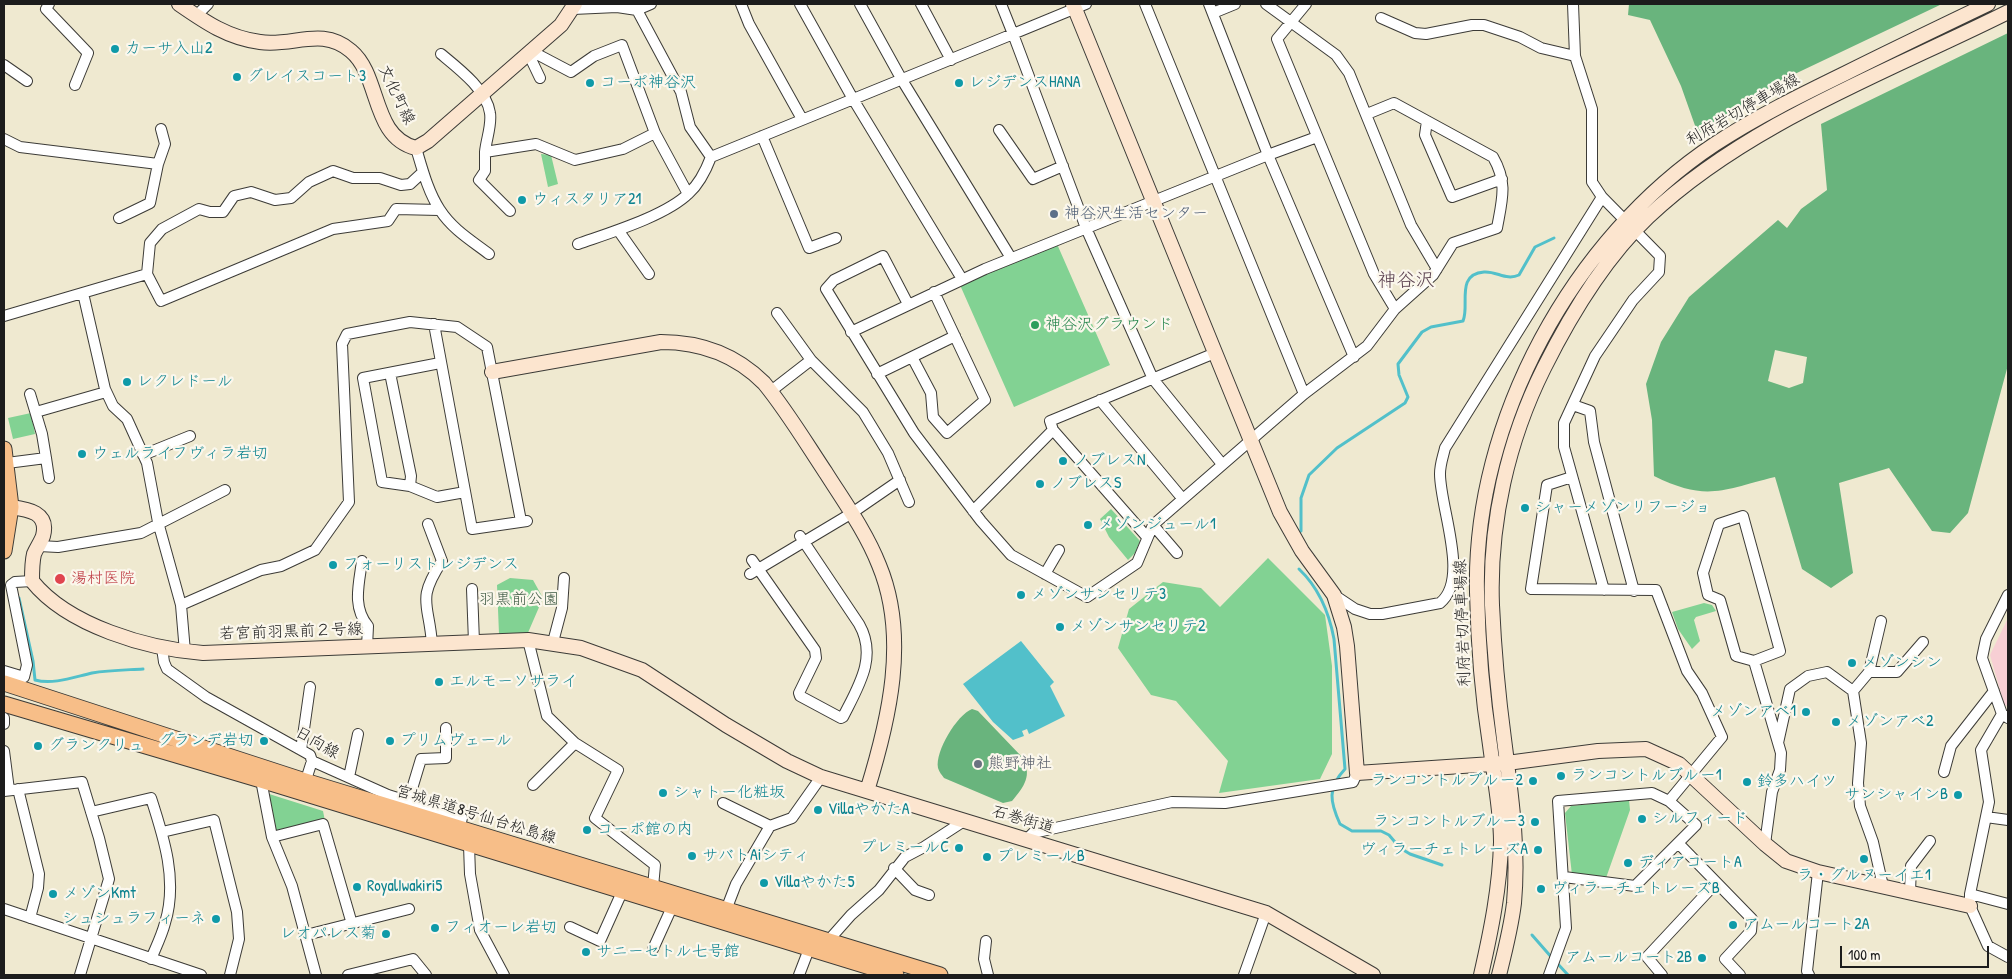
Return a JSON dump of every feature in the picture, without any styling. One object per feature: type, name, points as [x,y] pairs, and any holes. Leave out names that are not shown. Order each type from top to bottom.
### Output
[{"type":"main road","points":[[4,551],[8,507],[5,456]]},
{"type":"main road","name":"宮城県道8号仙台松島線","points":[[4,683],[303,787],[622,892],[896,975]]},
{"type":"main road","name":"宮城県道8号仙台松島線","points":[[4,704],[261,780],[303,787]]},
{"type":"main road","name":"宮城県道8号仙台松島線","points":[[462,838],[653,887],[940,975]]},
{"type":"street","points":[[49,4],[46,9],[88,53],[75,85]]},
{"type":"street","name":"文化町線","points":[[178,4],[217,29],[253,41],[279,42],[316,37],[342,45],[352,52],[361,64],[391,132],[404,145],[416,148],[428,141],[531,53],[561,26],[574,6]]},
{"type":"street","points":[[196,16],[208,4]]},
{"type":"street","points":[[574,6],[617,7],[637,10],[651,4]]},
{"type":"street","points":[[742,4],[749,24],[802,119]]},
{"type":"street","points":[[800,4],[852,99],[962,279]]},
{"type":"street","points":[[860,4],[902,80],[1011,258]]},
{"type":"street","points":[[921,4],[951,60]]},
{"type":"street","points":[[1001,4],[1086,228],[1153,379],[1222,464]]},
{"type":"street","points":[[1145,4],[1304,394]]},
{"type":"street","points":[[1235,4],[1211,8],[1268,155],[1354,357]]},
{"type":"street","points":[[1266,4],[1336,54],[1349,73],[1411,225],[1437,269]]},
{"type":"street","points":[[1306,4],[1277,39],[1374,274],[1395,310]]},
{"type":"street","points":[[1573,4],[1576,56],[1592,109],[1592,182],[1602,197],[1660,256],[1659,272],[1633,300],[1595,356],[1564,422],[1563,435],[1572,477],[1604,590]]},
{"type":"street","name":"利府岩切停車場線","points":[[1481,975],[1494,914],[1500,868],[1501,839],[1481,675],[1476,588],[1482,514],[1499,440],[1518,387],[1552,317],[1577,281],[1631,226],[1681,168],[1752,121],[1988,4]]},
{"type":"street","points":[[578,244],[618,230],[663,210],[688,194],[711,157],[951,60],[1078,6],[1153,201],[1290,532],[1334,594],[1344,627],[1347,646],[1357,773],[1352,782],[1225,804],[1172,802],[1033,833],[1027,838]]},
{"type":"street","points":[[637,10],[682,92],[690,127],[711,157]]},
{"type":"street","name":"利府岩切停車場線","points":[[1499,975],[1509,938],[1516,872],[1514,814],[1498,695],[1492,602],[1493,562],[1504,476],[1531,395],[1566,325],[1631,226],[1676,193],[1755,138],[1884,71],[2008,12]]},
{"type":"street","points":[[1381,18],[1415,33],[1426,34],[1472,25],[1484,25],[1520,37],[1541,48],[1576,56]]},
{"type":"street","points":[[531,53],[571,72],[594,56],[622,45],[655,133],[688,194]]},
{"type":"street","points":[[531,53],[540,78]]},
{"type":"street","points":[[441,54],[468,76],[481,94],[490,113],[485,152],[485,171],[478,180],[510,211]]},
{"type":"street","points":[[4,64],[27,81]]},
{"type":"street","points":[[908,304],[883,256],[834,280],[826,291],[914,433],[973,511],[1008,552],[1087,597],[1137,563],[1153,525],[1182,498],[1304,394],[1367,346],[1395,310],[1433,275],[1453,243],[1497,228],[1504,190],[1493,157],[1394,103],[1367,114]]},
{"type":"street","points":[[1427,121],[1425,135],[1452,197],[1502,180]]},
{"type":"street","points":[[119,218],[150,203],[158,164],[165,144],[161,128]]},
{"type":"street","points":[[999,130],[1033,178],[1063,166]]},
{"type":"street","points":[[485,152],[536,144],[575,160],[623,149],[655,133]]},
{"type":"street","points":[[762,136],[809,248],[836,238]]},
{"type":"street","points":[[851,332],[962,279],[1011,258],[1214,176],[1317,137]]},
{"type":"street","points":[[4,139],[20,147],[158,164]]},
{"type":"street","points":[[416,148],[423,172],[439,210],[458,231],[489,254]]},
{"type":"street","points":[[423,172],[410,184],[401,185],[380,178],[353,178],[333,170],[309,182],[291,198],[275,200],[251,192],[234,196],[223,212],[210,212],[199,209],[162,229],[150,243],[147,274],[161,301],[333,229],[388,221],[396,209],[439,210]]},
{"type":"street","points":[[1334,594],[1355,609],[1382,614],[1440,603],[1446,598],[1454,578],[1440,476],[1445,448],[1602,197]]},
{"type":"street","points":[[618,230],[649,274]]},
{"type":"street","points":[[4,316],[147,274]]},
{"type":"street","points":[[912,357],[931,393],[932,417],[949,433],[985,398],[934,292]]},
{"type":"street","points":[[82,293],[106,392],[113,406],[127,419],[147,463],[158,522],[181,605],[185,652]]},
{"type":"street","points":[[777,313],[811,360],[863,412],[886,448],[909,502]]},
{"type":"street","points":[[181,605],[261,570],[281,566],[314,550],[351,499],[342,344],[347,334],[410,322],[434,324],[457,326],[487,347],[524,521],[472,529],[434,324]]},
{"type":"street","points":[[877,374],[954,336]]},
{"type":"street","points":[[492,372],[661,342],[682,342],[704,346],[728,355],[750,369],[771,391],[852,513],[879,565],[887,588],[893,628],[893,676],[887,716],[867,791]]},
{"type":"street","points":[[1147,537],[1053,430],[1050,421],[1215,353]]},
{"type":"street","points":[[771,391],[811,360]]},
{"type":"street","points":[[440,363],[363,380],[382,482],[410,486],[437,497],[465,492]]},
{"type":"street","points":[[390,373],[411,476],[410,486]]},
{"type":"street","points":[[36,412],[106,392]]},
{"type":"street","points":[[30,394],[36,412],[49,478]]},
{"type":"street","points":[[1100,400],[1182,498]]},
{"type":"street","points":[[1573,405],[1590,411],[1594,442],[1634,591]]},
{"type":"street","points":[[973,511],[1053,430]]},
{"type":"street","points":[[144,455],[190,436]]},
{"type":"street","points":[[5,456],[46,458]]},
{"type":"street","points":[[1572,477],[1546,485],[1531,589],[1656,590],[1687,671],[1702,692],[1722,737],[1669,801]]},
{"type":"street","points":[[802,538],[859,624],[865,638],[866,670],[841,718],[800,696],[799,692],[816,658],[816,650],[754,568],[802,538],[852,513],[900,480]]},
{"type":"street","points":[[39,546],[58,547],[141,533],[158,522],[225,490]]},
{"type":"street","points":[[4,671],[24,677],[28,665],[11,585],[15,582],[32,581],[34,553],[39,546],[44,524],[40,516],[32,511],[8,507]]},
{"type":"street","points":[[1743,516],[1780,651],[1754,661],[1736,656],[1720,600],[1708,595],[1703,573],[1719,524],[1743,516]]},
{"type":"street","points":[[428,524],[442,561],[427,583],[424,607],[430,620],[432,644]]},
{"type":"street","points":[[1153,525],[1177,553]]},
{"type":"street","points":[[1045,574],[1059,550]]},
{"type":"street","points":[[362,561],[357,606],[361,618],[368,626],[367,647]]},
{"type":"street","points":[[553,642],[562,608],[564,578]]},
{"type":"street","name":"若宮前羽黒前２号線","points":[[32,581],[44,596],[78,617],[114,633],[162,648],[185,652],[228,653],[528,640],[553,642],[614,658],[642,670],[668,686]]},
{"type":"street","points":[[472,589],[474,642]]},
{"type":"street","points":[[2008,595],[1986,639],[1982,658],[2005,716],[1981,750],[1990,802],[1970,900],[1988,946],[2008,957]]},
{"type":"street","points":[[1853,691],[1869,672],[1881,621]]},
{"type":"street","points":[[528,640],[547,716],[575,743],[618,770],[595,818],[656,864],[653,887]]},
{"type":"street","points":[[1869,672],[1897,672],[1923,642]]},
{"type":"street","name":"日向線","points":[[162,648],[164,662],[168,669],[180,680],[310,755],[312,761],[408,802],[462,818],[462,838]]},
{"type":"street","points":[[1754,661],[1781,753],[1780,770],[1772,792],[1765,844]]},
{"type":"street","points":[[1778,744],[1790,689],[1808,676],[1827,672],[1853,691],[1860,743],[1858,783],[1860,806],[1873,842],[1883,886]]},
{"type":"street","name":"石巻街道","points":[[668,686],[726,725],[787,761],[821,777],[1027,838],[1266,913],[1373,975]]},
{"type":"street","points":[[301,750],[310,687]]},
{"type":"street","points":[[1944,772],[1951,746],[1994,691]]},
{"type":"street","points":[[4,718],[4,724]]},
{"type":"street","points":[[408,802],[421,760],[446,758],[446,728]]},
{"type":"street","points":[[349,777],[358,734]]},
{"type":"street","points":[[533,785],[575,743]]},
{"type":"street","points":[[1357,773],[1507,763],[1633,748],[1658,753],[1691,773],[1765,844],[1786,861],[1818,872],[1910,892],[2008,904]]},
{"type":"street","points":[[4,751],[10,790],[39,874],[38,888],[30,918]]},
{"type":"street","points":[[303,787],[312,761]]},
{"type":"street","points":[[726,910],[736,884],[770,826],[792,818],[821,777]]},
{"type":"street","points":[[261,780],[272,837],[292,886],[316,975]]},
{"type":"street","points":[[10,790],[82,782],[109,879],[80,975]]},
{"type":"street","points":[[1550,971],[1566,928],[1558,801],[1652,793],[1669,801],[1696,825],[1635,886],[1564,877]]},
{"type":"street","points":[[91,812],[151,798],[162,832],[170,874],[170,896],[166,922],[151,959]]},
{"type":"street","points":[[723,803],[770,826]]},
{"type":"street","points":[[1986,818],[2008,820]]},
{"type":"street","points":[[162,832],[214,820],[237,912],[239,939],[230,975]]},
{"type":"street","points":[[828,941],[851,915],[879,890],[894,868],[905,857],[924,847],[964,820]]},
{"type":"street","points":[[272,837],[323,824],[352,924]]},
{"type":"street","points":[[462,838],[480,930],[504,975]]},
{"type":"street","points":[[1910,892],[1911,866],[1930,841]]},
{"type":"street","points":[[1678,843],[1752,919],[1752,931],[1725,959],[1740,975]]},
{"type":"street","points":[[894,868],[915,890],[929,895]]},
{"type":"street","points":[[1809,975],[1818,872]]},
{"type":"street","points":[[1662,975],[1647,957],[1716,883]]},
{"type":"street","points":[[570,927],[600,941],[622,892]]},
{"type":"street","points":[[653,949],[672,907]]},
{"type":"street","points":[[4,909],[202,975]]},
{"type":"street","points":[[306,936],[409,909]]},
{"type":"street","points":[[1244,975],[1266,913]]},
{"type":"street","points":[[986,941],[984,959],[988,975]]},
{"type":"street","points":[[799,975],[809,949]]},
{"type":"street","points":[[348,975],[413,959],[426,975]]},
{"type":"shaded area","points":[[2008,618],[2008,707],[2004,704],[1990,655]]},
{"type":"green space","points":[[1629,4],[1942,4],[1780,81],[1698,134],[1681,86],[1650,20],[1628,15]]},
{"type":"green space","points":[[2008,33],[2008,365],[1968,513],[1950,533],[1932,531],[1889,468],[1839,483],[1853,573],[1831,588],[1802,569],[1775,477],[1727,489],[1702,491],[1672,484],[1654,476],[1652,420],[1646,384],[1661,342],[1689,297],[1778,220],[1787,228],[1801,209],[1827,190],[1821,124]],"holes":[[[1775,350],[1807,357],[1803,383],[1789,388],[1768,381]]]},
{"type":"green space","points":[[541,154],[551,155],[558,184],[548,187]]},
{"type":"green space","name":"神谷沢グラウンド","points":[[1057,244],[1110,365],[1014,407],[960,285]]},
{"type":"green space","points":[[31,413],[35,434],[13,439],[8,418]]},
{"type":"green space","points":[[1111,509],[1140,541],[1135,553],[1128,560],[1109,537],[1100,519]]},
{"type":"green space","points":[[1268,558],[1325,615],[1332,666],[1332,754],[1320,779],[1219,793],[1228,761],[1176,701],[1151,695],[1118,648],[1129,609],[1163,582],[1201,588],[1220,607]]},
{"type":"green space","name":"羽黒前公園","points":[[510,578],[533,580],[543,598],[527,635],[499,634],[497,585]]},
{"type":"green space","points":[[1704,603],[1712,605],[1716,611],[1696,617],[1694,620],[1700,641],[1692,649],[1678,629],[1672,612]]},
{"type":"green space","points":[[972,709],[978,711],[1022,757],[1025,763],[1027,770],[1026,780],[1012,801],[1003,803],[944,778],[938,769],[940,752],[948,734],[960,718]]},
{"type":"green space","points":[[266,793],[323,811],[325,821],[275,834]]},
{"type":"green space","points":[[1629,800],[1630,810],[1606,878],[1572,875],[1565,813],[1571,806]]},
{"type":"water","points":[[1021,641],[1054,682],[1050,686],[1065,716],[1029,734],[1027,729],[1022,731],[1024,736],[1013,740],[993,722],[963,684]]},
{"type":"waterway","points":[[1301,531],[1301,498],[1309,475],[1337,448],[1405,403],[1408,397],[1399,375],[1398,364],[1422,332],[1431,327],[1463,321],[1465,315],[1466,284],[1469,278],[1484,272],[1510,277],[1519,275],[1535,247],[1554,238]]},
{"type":"waterway","points":[[1299,569],[1318,592],[1329,619],[1334,639],[1345,769],[1335,783],[1332,802],[1340,824],[1352,831],[1381,831],[1389,835],[1400,848],[1410,854],[1442,865]]},
{"type":"waterway","points":[[19,598],[33,661],[35,680],[49,682],[98,672],[143,669]]},
{"type":"waterway","points":[[1532,935],[1553,959]]},
{"type":"waterway","points":[[1557,963],[1568,975]]},
{"type":"place","name":"カーサ入山2","points":[[115,49]]},
{"type":"place","name":"グレイスコート3","points":[[237,77]]},
{"type":"place","name":"コーポ神谷沢","points":[[590,83]]},
{"type":"place","name":"レジデンスHANA","points":[[959,83]]},
{"type":"place","name":"ウィスタリア21","points":[[522,200]]},
{"type":"place","name":"神谷沢生活センター","points":[[1054,214]]},
{"type":"place","name":"神谷沢グラウンド","points":[[1035,325]]},
{"type":"place","name":"レクレドール","points":[[127,382]]},
{"type":"place","name":"ウェルライフヴィラ岩切","points":[[82,454]]},
{"type":"place","name":"ノブレスN","points":[[1063,461]]},
{"type":"place","name":"ノブレスS","points":[[1040,484]]},
{"type":"place","name":"シャーメゾンリフージョ","points":[[1525,508]]},
{"type":"place","name":"メゾンジュール1","points":[[1088,525]]},
{"type":"place","name":"フォーリストレジデンス","points":[[333,565]]},
{"type":"place","name":"湯村医院","points":[[60,579]]},
{"type":"place","name":"メゾンサンセリテ3","points":[[1021,595]]},
{"type":"place","name":"メゾンサンセリテ2","points":[[1060,627]]},
{"type":"place","name":"メゾンシン","points":[[1852,663]]},
{"type":"place","name":"エルモーソサライ","points":[[439,682]]},
{"type":"place","name":"メゾンアベ1","points":[[1806,712]]},
{"type":"place","name":"メゾンアベ2","points":[[1836,722]]},
{"type":"place","name":"グランデ岩切","points":[[264,741]]},
{"type":"place","name":"プリムヴェール","points":[[390,741]]},
{"type":"place","name":"グランクリュ","points":[[38,746]]},
{"type":"place","name":"熊野神社","points":[[978,764]]},
{"type":"place","name":"ランコントルブルー1","points":[[1561,776]]},
{"type":"place","name":"ランコントルブルー2","points":[[1533,781]]},
{"type":"place","name":"鈴多ハイツ","points":[[1747,782]]},
{"type":"place","name":"シャトー化粧坂","points":[[663,793]]},
{"type":"place","name":"サンシャインB","points":[[1958,795]]},
{"type":"place","name":"VillaやかたA","points":[[818,810]]},
{"type":"place","name":"シルフィード","points":[[1642,819]]},
{"type":"place","name":"ランコントルブルー3","points":[[1535,822]]},
{"type":"place","name":"コーポ館の内","points":[[587,830]]},
{"type":"place","name":"プレミールC","points":[[959,848]]},
{"type":"place","name":"ヴィラーチェトレーズA","points":[[1538,850]]},
{"type":"place","name":"サバトAiシティ","points":[[692,856]]},
{"type":"place","name":"プレミールB","points":[[987,857]]},
{"type":"place","name":"ラ・グルヌーイエ1","points":[[1864,859]]},
{"type":"place","name":"ディアコートA","points":[[1628,863]]},
{"type":"place","name":"Villaやかた5","points":[[764,883]]},
{"type":"place","name":"RoyalIwakiri5","points":[[357,887]]},
{"type":"place","name":"ヴィラーチェトレーズB","points":[[1541,889]]},
{"type":"place","name":"メゾンKmt","points":[[53,894]]},
{"type":"place","name":"シュシュラフィーネ","points":[[216,919]]},
{"type":"place","name":"アムールコート2A","points":[[1733,925]]},
{"type":"place","name":"フィオーレ岩切","points":[[435,928]]},
{"type":"place","name":"レオパレス菊","points":[[386,934]]},
{"type":"place","name":"サニーセトル七号館","points":[[586,952]]},
{"type":"place","name":"アムールコート2B","points":[[1702,958]]},
{"type":"district","name":"神谷沢","points":[[1406,281]]}]
